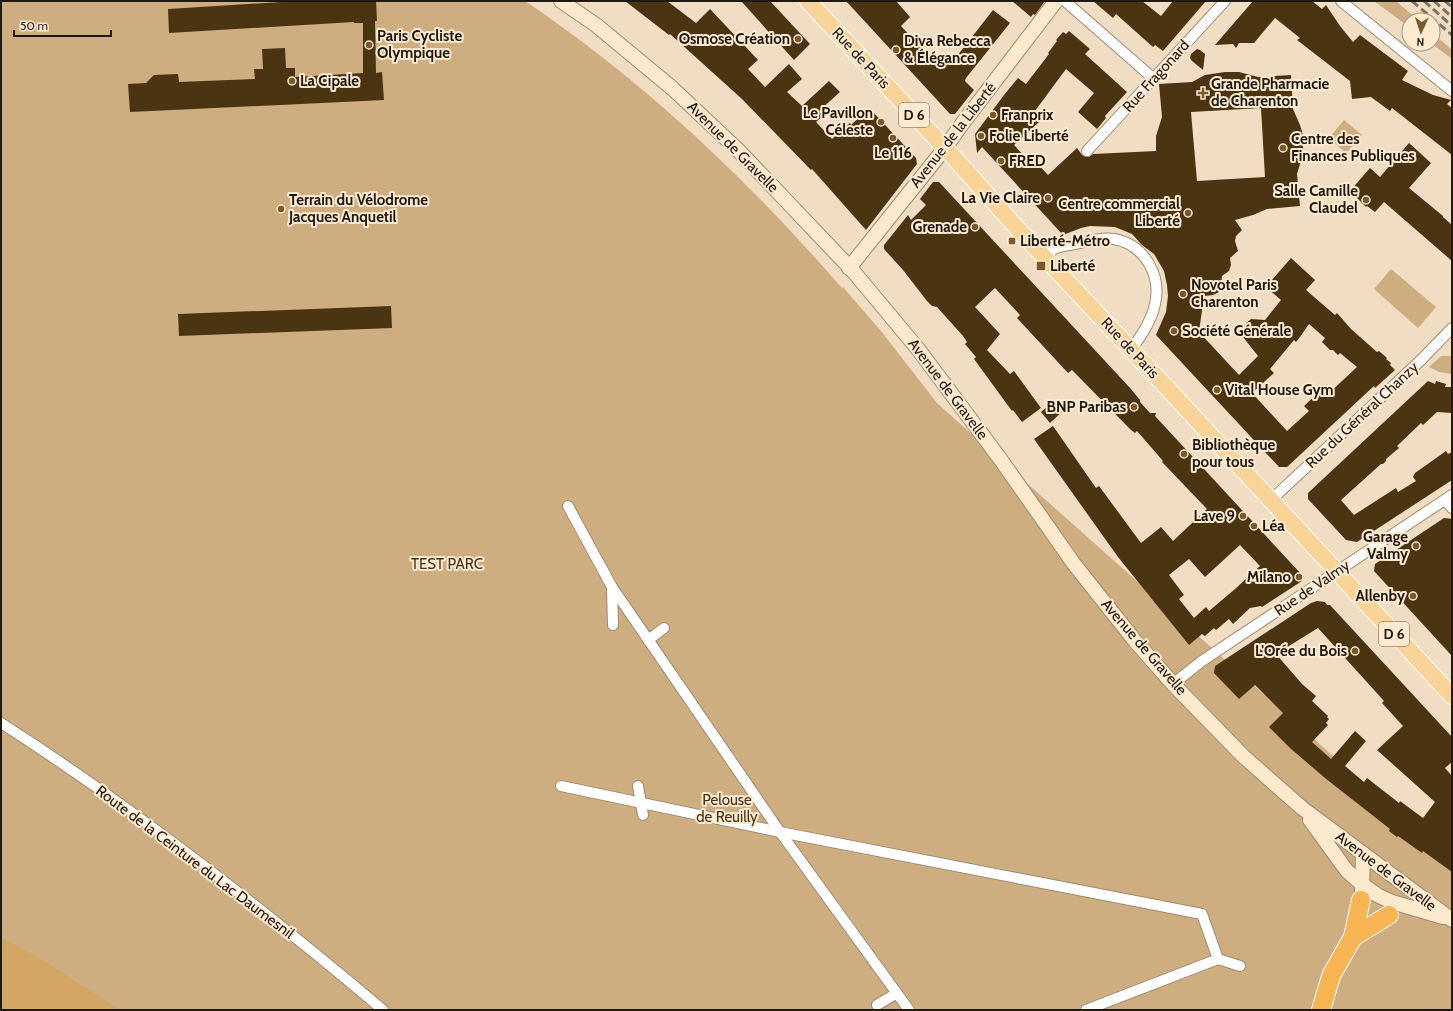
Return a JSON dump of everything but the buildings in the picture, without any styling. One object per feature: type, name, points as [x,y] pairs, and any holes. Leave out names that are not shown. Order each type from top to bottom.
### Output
[{"type":"highway","points":[[1321,1010],[1332,974],[1353,937],[1362,892]]},
{"type":"highway","points":[[1353,937],[1396,910]]},
{"type":"main road","name":"Rue de Paris","points":[[808,1],[1452,696]]},
{"type":"street","name":"Avenue de Gravelle","points":[[561,1],[596,25],[672,88],[738,150],[849,268],[918,349],[1001,460],[1074,564],[1135,640],[1173,684],[1243,756],[1302,808],[1452,920]]},
{"type":"street","name":"Avenue de la Liberté","points":[[849,268],[945,148],[1056,1]]},
{"type":"street","points":[[1065,1],[1154,79]]},
{"type":"street","name":"Rue Fragonard","points":[[1087,151],[1225,1]]},
{"type":"street","points":[[1341,1],[1452,92]]},
{"type":"street","points":[[1044,257],[1055,248],[1099,239],[1112,239],[1124,242],[1143,254],[1152,269],[1155,279],[1156,302],[1150,319],[1131,350]]},
{"type":"street","name":"Rue du Général Chanzy","points":[[1271,500],[1450,335]]},
{"type":"street","points":[[1448,498],[1452,508]]},
{"type":"street","name":"Rue de Valmy","points":[[1173,684],[1202,661],[1448,498]]},
{"type":"street","points":[[568,506],[612,587],[780,832],[909,1010]]},
{"type":"street","points":[[612,587],[613,625]]},
{"type":"street","points":[[648,640],[664,628]]},
{"type":"street","name":"Route de la Ceinture du Lac Daumesnil","points":[[1,723],[128,810],[226,882],[321,957],[383,1010]]},
{"type":"street","points":[[562,786],[780,832],[1202,914],[1218,959]]},
{"type":"street","points":[[638,786],[643,815]]},
{"type":"street","name":"Avenue de Gravelle","points":[[1302,808],[1362,892],[1377,895],[1396,910],[1452,920]]},
{"type":"street","points":[[1362,892],[1363,854]]},
{"type":"street","points":[[1086,1010],[1218,959],[1240,966]]},
{"type":"street","points":[[877,1005],[897,993]]},
{"type":"green space","name":"TEST PARC","points":[[1,1],[525,1],[612,64],[693,134],[770,209],[842,288],[843,287],[881,331],[937,403],[1452,862],[1452,1010],[1,1010]]},
{"type":"green space","points":[[1374,1],[1396,1],[1409,12],[1401,12],[1401,21]]},
{"type":"green space","points":[[1441,40],[1452,50],[1452,59],[1441,51]]},
{"type":"green space","points":[[1344,120],[1362,135],[1346,153],[1329,138]]},
{"type":"green space","points":[[1391,269],[1436,307],[1418,328],[1374,289]]},
{"type":"green space","points":[[1441,356],[1452,356],[1452,374],[1439,372],[1429,367]]},
{"type":"shaded area","points":[[1,937],[44,961],[121,1010],[1,1010]]},
{"type":"railway","points":[[1412,1],[1452,35]]},
{"type":"railway","points":[[1424,1],[1452,26]]},
{"type":"railway","points":[[1434,1],[1452,17]]},
{"type":"railway","points":[[1445,1],[1452,7]]},
{"type":"place","name":"Osmose Création","points":[[798,39]]},
{"type":"place","name":"Paris Cycliste Olympique","points":[[369,45]]},
{"type":"place","name":"Diva Rebecca & Élégance","points":[[896,50]]},
{"type":"place","name":"La Cipale","points":[[292,81]]},
{"type":"place","name":"Grande Pharmacie de Charenton","points":[[1203,93]]},
{"type":"place","name":"Franprix","points":[[993,115]]},
{"type":"place","name":"Le Pavillon Céleste","points":[[881,122]]},
{"type":"place","name":"Folie Liberté","points":[[981,136]]},
{"type":"place","name":"Le 116","points":[[893,138]]},
{"type":"place","name":"Centre des Finances Publiques","points":[[1283,148]]},
{"type":"place","name":"FRED","points":[[1001,161]]},
{"type":"place","name":"La Vie Claire","points":[[1048,198]]},
{"type":"place","name":"Salle Camille Claudel","points":[[1366,200]]},
{"type":"place","name":"Terrain du Vélodrome Jacques Anquetil","points":[[281,209]]},
{"type":"place","name":"Centre commercial Liberté","points":[[1188,213]]},
{"type":"place","name":"Grenade","points":[[975,227]]},
{"type":"place","name":"Liberté-Métro","points":[[1012,241]]},
{"type":"place","name":"Liberté","points":[[1041,266]]},
{"type":"place","name":"Novotel Paris Charenton","points":[[1183,294]]},
{"type":"place","name":"Société Générale","points":[[1174,331]]},
{"type":"place","name":"Vital House Gym","points":[[1217,390]]},
{"type":"place","name":"BNP Paribas","points":[[1134,407]]},
{"type":"place","name":"Bibliothèque pour tous","points":[[1184,454]]},
{"type":"place","name":"Lave 9","points":[[1243,516]]},
{"type":"place","name":"Léa","points":[[1254,526]]},
{"type":"place","name":"Garage Valmy","points":[[1416,546]]},
{"type":"place","name":"Milano","points":[[1299,577]]},
{"type":"place","name":"Allenby","points":[[1413,596]]},
{"type":"place","name":"L'Orée du Bois","points":[[1355,651]]},
{"type":"park label","name":"Pelouse de Reuilly","points":[[727,808]]}]
